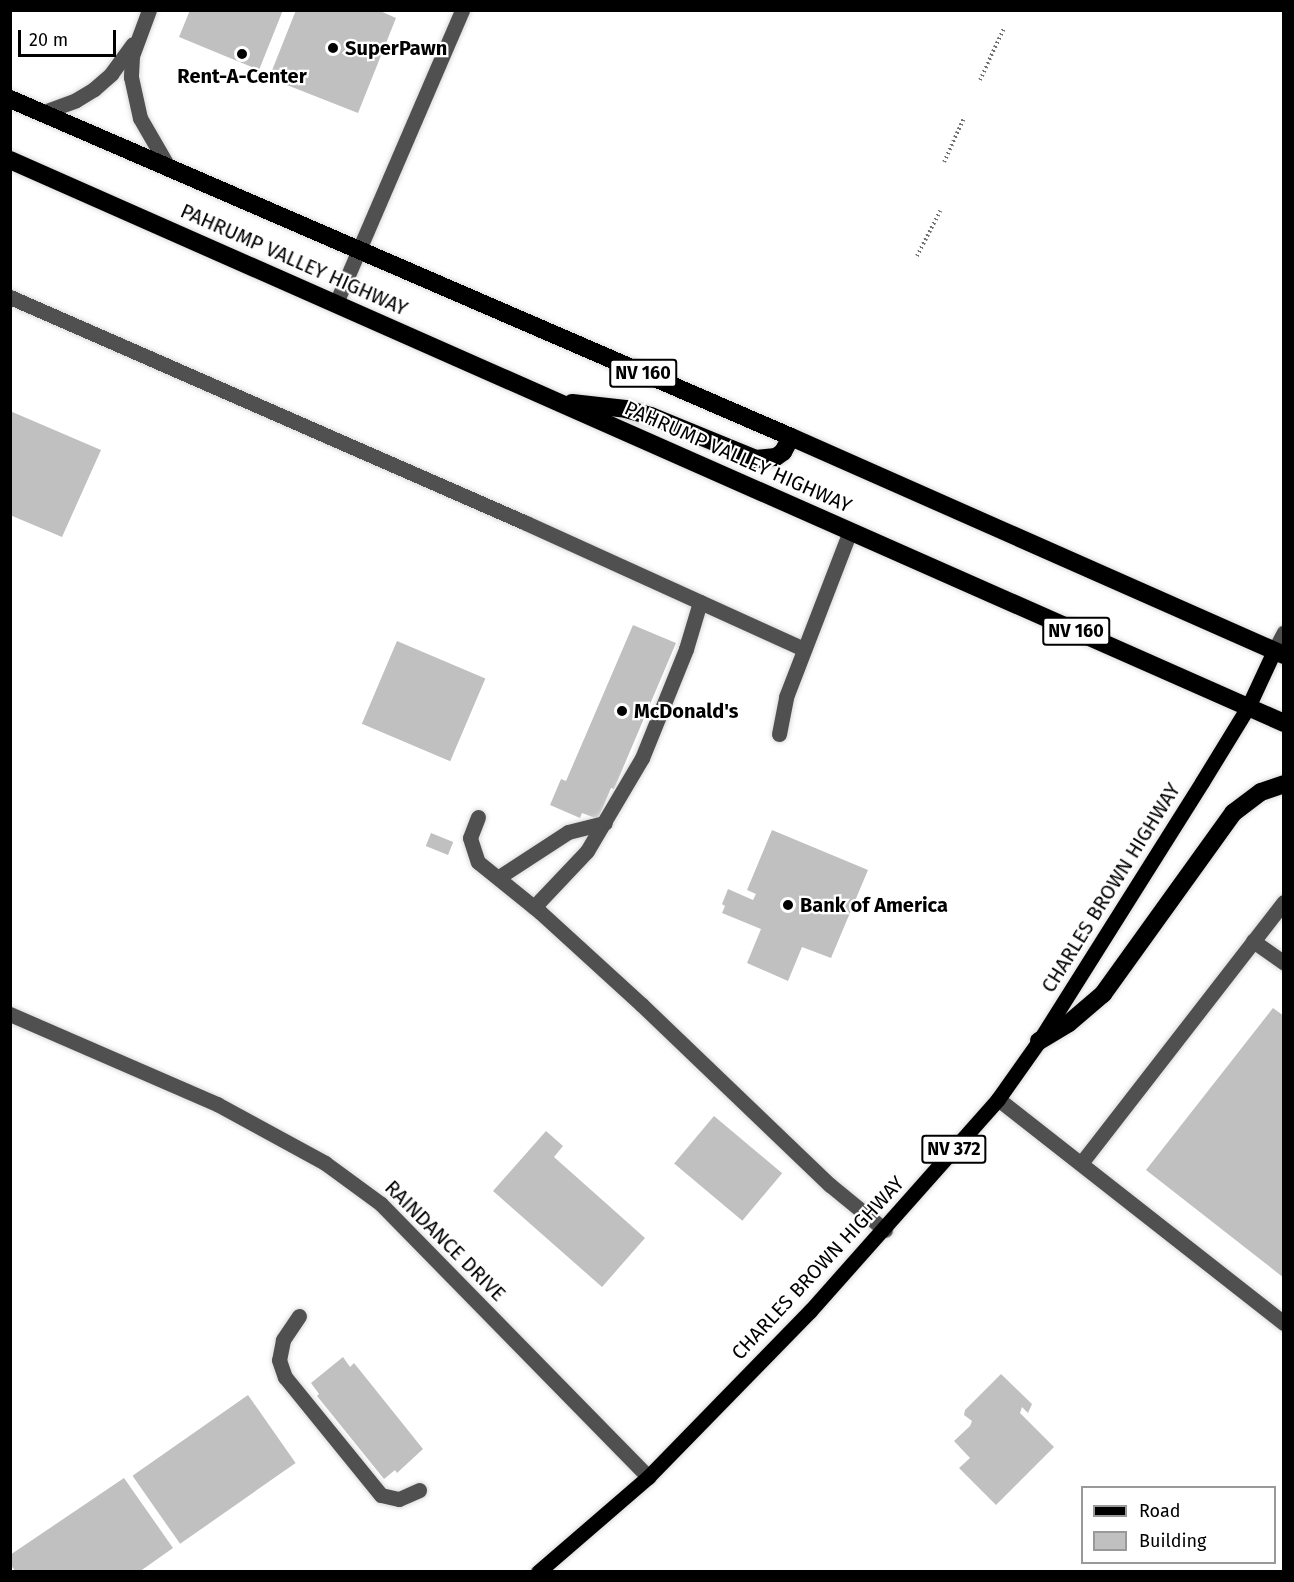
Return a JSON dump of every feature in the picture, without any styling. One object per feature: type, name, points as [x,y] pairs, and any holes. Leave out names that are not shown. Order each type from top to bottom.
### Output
[{"type":"highway","name":"PAHRUMP VALLEY HIGHWAY","points":[[10,99],[791,437],[1279,653]]},
{"type":"highway","name":"PAHRUMP VALLEY HIGHWAY","points":[[10,160],[1284,723]]},
{"type":"highway","points":[[561,403],[594,404],[651,416],[756,459],[776,457],[783,452],[791,437]]},
{"type":"highway","points":[[1039,1041],[1083,1013],[1103,994],[1233,813],[1262,792],[1284,784]]},
{"type":"main road","name":"CHARLES BROWN HIGHWAY","points":[[538,1572],[648,1477],[810,1311],[885,1230],[998,1099],[1039,1041],[1248,707],[1279,653]]},
{"type":"street","points":[[149,10],[132,56],[134,98],[149,137],[169,168]]},
{"type":"street","points":[[336,303],[462,10]]},
{"type":"street","points":[[41,113],[94,89],[111,74],[138,36]]},
{"type":"street","points":[[10,297],[804,649]]},
{"type":"street","points":[[779,734],[786,697],[850,531]]},
{"type":"street","points":[[534,907],[587,851],[642,758],[686,649],[700,602]]},
{"type":"street","points":[[1279,653],[1284,632]]},
{"type":"street","points":[[478,817],[470,838],[478,862],[534,907],[642,1005],[830,1185],[885,1230]]},
{"type":"street","points":[[499,877],[568,832],[605,823]]},
{"type":"street","points":[[1082,1162],[1284,902]]},
{"type":"street","points":[[1253,941],[1284,963]]},
{"type":"street","name":"RAINDANCE DRIVE","points":[[10,1014],[218,1104],[325,1163],[363,1190],[389,1212],[648,1477]]},
{"type":"street","points":[[998,1099],[1082,1162],[1284,1323]]},
{"type":"street","points":[[299,1316],[283,1340],[279,1360],[285,1377],[381,1495],[399,1499],[419,1490]]},
{"type":"path","points":[[980,80],[1004,28]]},
{"type":"path","points":[[944,162],[964,118]]},
{"type":"path","points":[[917,256],[940,211]]},
{"type":"building","name":"Rent-A-Center","points":[[190,10],[283,10],[259,70],[179,37]]},
{"type":"building","name":"SuperPawn","points":[[296,10],[378,10],[396,18],[358,113],[269,78]]},
{"type":"building","points":[[10,411],[101,450],[62,537],[10,515]]},
{"type":"building","name":"McDonald's","points":[[633,625],[676,643],[614,789],[611,788],[598,819],[582,813],[580,818],[550,805],[561,779],[566,781]]},
{"type":"building","points":[[397,641],[485,679],[450,761],[362,724]]},
{"type":"building","name":"Bank of America","points":[[772,830],[868,870],[831,958],[802,947],[788,981],[747,963],[761,929],[722,913],[725,906],[722,904],[728,889],[753,900],[756,894],[747,890]]},
{"type":"building","points":[[431,833],[453,842],[448,855],[426,846]]},
{"type":"building","points":[[1273,1008],[1284,1016],[1284,1278],[1146,1170]]},
{"type":"building","points":[[714,1116],[782,1173],[742,1221],[674,1163]]},
{"type":"building","points":[[546,1131],[563,1146],[554,1157],[645,1238],[602,1287],[493,1191]]},
{"type":"building","points":[[343,1357],[350,1367],[354,1363],[423,1449],[397,1473],[395,1470],[384,1479],[317,1396],[319,1394],[311,1383]]},
{"type":"building","points":[[1001,1374],[1032,1404],[1028,1413],[1022,1407],[1020,1413],[1054,1447],[996,1505],[959,1468],[970,1458],[954,1441],[970,1426],[972,1421],[964,1415],[965,1410]]},
{"type":"building","points":[[248,1395],[296,1463],[180,1544],[132,1476]]},
{"type":"building","points":[[124,1478],[173,1548],[139,1572],[16,1572],[10,1564],[10,1555]]},
{"type":"place","name":"SuperPawn","points":[[333,48]]},
{"type":"place","name":"Rent-A-Center","points":[[242,54]]},
{"type":"place","name":"McDonald's","points":[[622,711]]},
{"type":"place","name":"Bank of America","points":[[788,905]]}]
